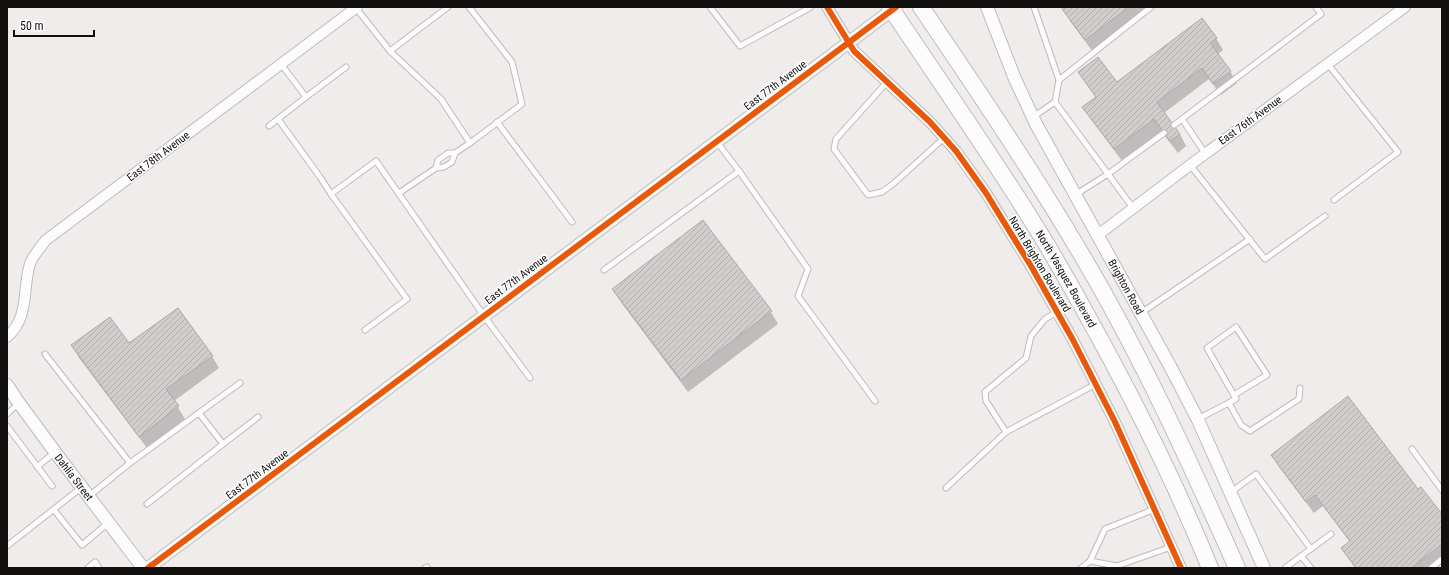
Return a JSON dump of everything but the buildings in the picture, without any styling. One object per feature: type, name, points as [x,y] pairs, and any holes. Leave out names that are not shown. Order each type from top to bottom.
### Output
[{"type":"highway","points":[[921,7],[1039,184],[1081,253],[1136,352],[1181,444],[1237,568]]},
{"type":"highway","name":"North Vasquez Boulevard","points":[[892,8],[1035,225],[1084,310],[1174,483],[1210,568]]},
{"type":"street","name":"East 78th Avenue","points":[[7,337],[14,331],[20,321],[30,263],[46,240],[356,7]]},
{"type":"street","name":"North Brighton Boulevard","points":[[827,7],[854,51],[930,122],[956,151],[986,193],[1032,266],[1096,384],[1115,422],[1181,568]]},
{"type":"street","name":"Brighton Road","points":[[987,7],[1015,79],[1032,117],[1141,313],[1198,420],[1264,568]]},
{"type":"street","name":"East 76th Avenue","points":[[1098,236],[1205,153],[1405,7]]},
{"type":"street","name":"East 77th Avenue","points":[[148,568],[848,43],[892,8]]},
{"type":"street","name":"Dahlia Street","points":[[7,385],[55,452],[143,568]]},
{"type":"lane","points":[[356,7],[390,51],[441,99],[470,144]]},
{"type":"lane","points":[[390,51],[448,7]]},
{"type":"lane","points":[[436,168],[438,160],[448,153],[455,153],[470,144],[522,104],[512,62],[469,7]]},
{"type":"lane","points":[[710,7],[740,46],[811,7]]},
{"type":"lane","points":[[1059,80],[1151,7]]},
{"type":"lane","points":[[1174,125],[1321,14],[1316,7]]},
{"type":"lane","points":[[1032,117],[1055,102],[1059,80],[1036,8]]},
{"type":"lane","points":[[1328,63],[1398,152],[1334,200]]},
{"type":"lane","points":[[281,64],[306,98]]},
{"type":"lane","points":[[269,126],[346,67]]},
{"type":"lane","points":[[887,82],[836,139],[834,150],[868,195],[882,192],[893,184],[944,138]]},
{"type":"lane","points":[[1055,102],[1133,208]]},
{"type":"lane","points":[[278,119],[407,300],[365,330]]},
{"type":"lane","points":[[1182,120],[1205,153]]},
{"type":"lane","points":[[498,122],[572,222]]},
{"type":"lane","points":[[1075,195],[1108,174],[1164,133]]},
{"type":"lane","points":[[716,142],[739,171],[808,269],[798,296],[875,401]]},
{"type":"lane","points":[[399,193],[436,168],[444,167],[452,162],[455,153]]},
{"type":"lane","points":[[331,194],[376,161],[484,316],[530,378]]},
{"type":"lane","points":[[1190,165],[1266,259],[1325,216]]},
{"type":"lane","points":[[604,270],[739,171]]},
{"type":"lane","points":[[1141,313],[1250,239]]},
{"type":"lane","points":[[1006,432],[986,401],[985,392],[1026,358],[1031,336],[1045,319],[1057,312]]},
{"type":"lane","points":[[1198,420],[1236,399],[1207,348],[1236,327],[1267,375],[1234,395]]},
{"type":"lane","points":[[45,354],[130,463]]},
{"type":"lane","points":[[7,546],[54,510],[130,463],[240,383]]},
{"type":"lane","points":[[946,488],[1006,432],[1096,384]]},
{"type":"lane","points":[[1229,403],[1241,425],[1250,431],[1299,399],[1300,388]]},
{"type":"lane","points":[[7,414],[19,403]]},
{"type":"lane","points":[[199,413],[223,444]]},
{"type":"lane","points":[[147,504],[258,417]]},
{"type":"lane","points":[[7,426],[52,486]]},
{"type":"lane","points":[[1412,449],[1442,490]]},
{"type":"lane","points":[[37,467],[55,452]]},
{"type":"lane","points":[[1230,492],[1256,474],[1311,549]]},
{"type":"lane","points":[[1081,568],[1090,561],[1105,529],[1155,509]]},
{"type":"lane","points":[[54,510],[82,545],[108,523]]},
{"type":"lane","points":[[1285,568],[1331,534]]},
{"type":"lane","points":[[1090,561],[1117,566],[1172,546]]},
{"type":"lane","points":[[1301,556],[1311,568]]},
{"type":"lane","points":[[1431,568],[1442,559]]},
{"type":"lane","points":[[88,568],[95,562],[99,568]]},
{"type":"cycle path","points":[[827,7],[854,51],[930,122],[956,151],[986,193],[1031,266],[1073,340],[1115,422],[1181,568]]},
{"type":"cycle path","points":[[148,568],[896,7]]}]
